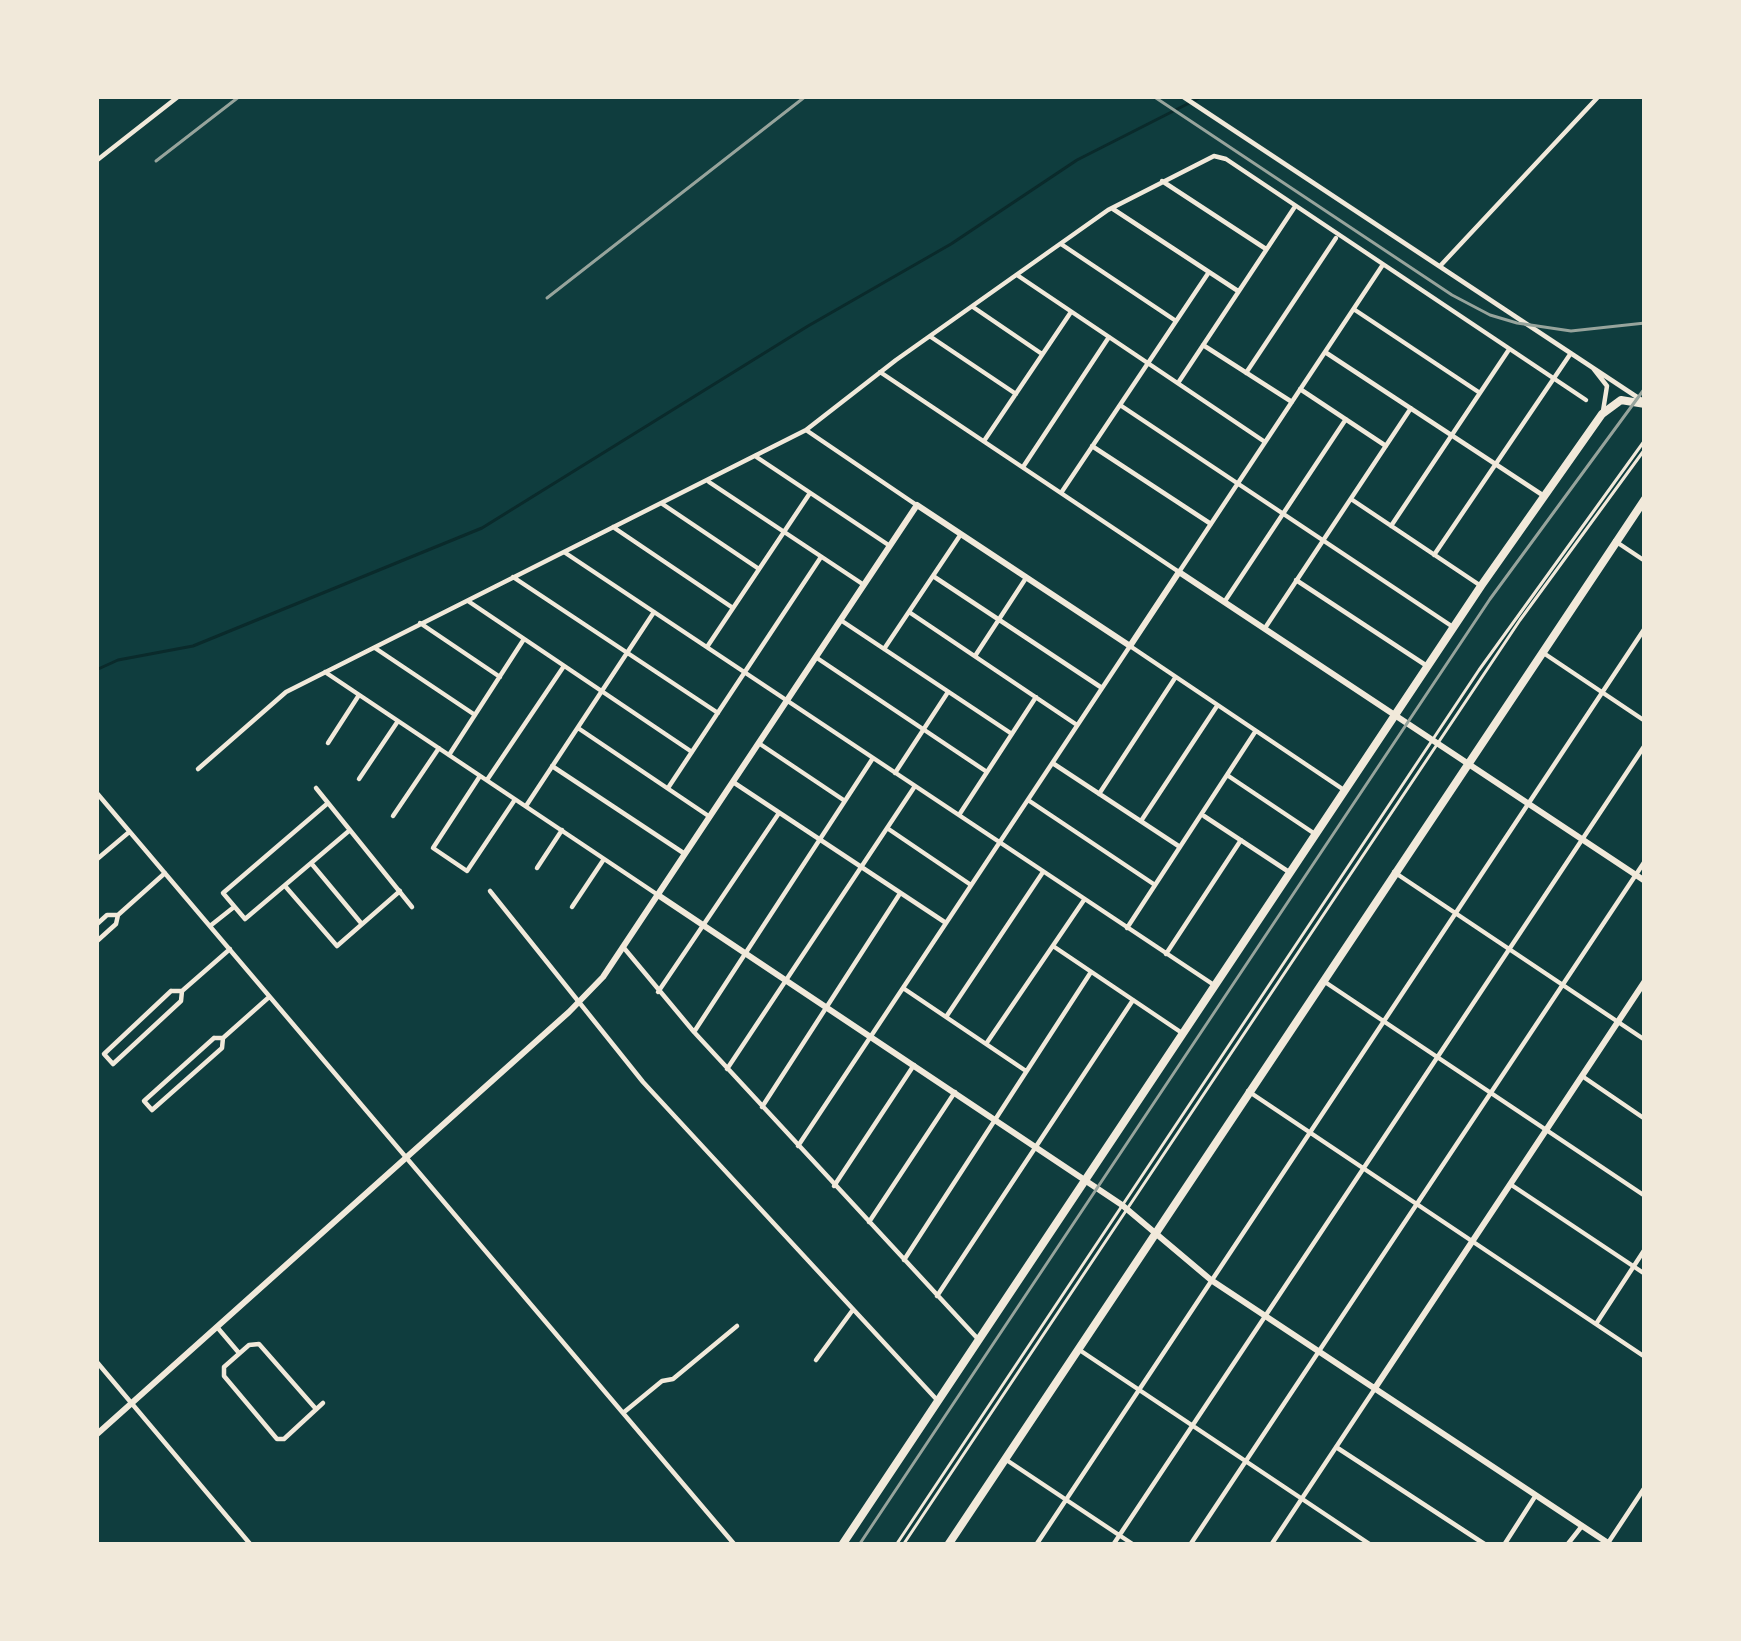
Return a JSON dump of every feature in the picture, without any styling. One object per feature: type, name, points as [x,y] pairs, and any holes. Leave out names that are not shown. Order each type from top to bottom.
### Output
[{"type":"main road","points":[[842,1545],[1481,586],[1602,414],[1618,401],[1640,402]]},
{"type":"main road","points":[[948,1545],[1645,499]]},
{"type":"street","points":[[96,160],[179,96]]},
{"type":"street","points":[[1182,96],[1640,402]]},
{"type":"street","points":[[1441,265],[1599,96]]},
{"type":"street","points":[[198,769],[279,696],[806,430],[1112,208],[1217,156],[1586,400]]},
{"type":"street","points":[[1162,181],[1266,249]]},
{"type":"street","points":[[1178,383],[1294,207]]},
{"type":"street","points":[[1112,208],[1238,291]]},
{"type":"street","points":[[1246,373],[1338,236]]},
{"type":"street","points":[[1060,244],[1176,321]]},
{"type":"street","points":[[798,1146],[1382,266]]},
{"type":"street","points":[[1061,493],[1209,272]]},
{"type":"street","points":[[1017,275],[1265,442]]},
{"type":"street","points":[[972,307],[1042,355]]},
{"type":"street","points":[[1354,309],[1480,393]]},
{"type":"street","points":[[984,441],[1071,312]]},
{"type":"street","points":[[930,336],[1016,394]]},
{"type":"street","points":[[1023,467],[1109,337]]},
{"type":"street","points":[[1203,345],[1292,402]]},
{"type":"street","points":[[1391,526],[1509,349]]},
{"type":"street","points":[[1325,352],[1544,496]]},
{"type":"street","points":[[1434,555],[1570,353]]},
{"type":"street","points":[[1588,364],[1607,386],[1602,414]]},
{"type":"street","points":[[880,372],[1645,881]]},
{"type":"street","points":[[1300,389],[1386,446]]},
{"type":"street","points":[[1120,405],[1453,627]]},
{"type":"street","points":[[1264,628],[1411,408]]},
{"type":"street","points":[[1225,602],[1346,419]]},
{"type":"street","points":[[806,430],[1344,790]]},
{"type":"street","points":[[1092,446],[1211,524]]},
{"type":"street","points":[[755,456],[890,546]]},
{"type":"street","points":[[706,480],[864,585]]},
{"type":"street","points":[[706,647],[810,493]]},
{"type":"street","points":[[1350,499],[1481,586]]},
{"type":"street","points":[[661,503],[759,569]]},
{"type":"street","points":[[96,1435],[578,1003],[623,947],[917,505]]},
{"type":"street","points":[[613,527],[733,608]]},
{"type":"street","points":[[884,649],[961,534]]},
{"type":"street","points":[[1615,541],[1645,561]]},
{"type":"street","points":[[563,552],[1214,986]]},
{"type":"street","points":[[668,788],[821,557]]},
{"type":"street","points":[[933,576],[1102,688]]},
{"type":"street","points":[[512,577],[718,713]]},
{"type":"street","points":[[975,656],[1026,578]]},
{"type":"street","points":[[1296,580],[1426,666]]},
{"type":"street","points":[[466,600],[692,752]]},
{"type":"street","points":[[909,612],[1078,725]]},
{"type":"street","points":[[526,806],[655,613]]},
{"type":"street","points":[[841,620],[1012,734]]},
{"type":"street","points":[[421,623],[500,677]]},
{"type":"street","points":[[1036,1545],[1645,628]]},
{"type":"street","points":[[448,755],[524,639]]},
{"type":"street","points":[[374,647],[475,715]]},
{"type":"street","points":[[1541,652],[1645,721]]},
{"type":"street","points":[[816,658],[987,772]]},
{"type":"street","points":[[515,800],[467,871],[433,848],[564,666]]},
{"type":"street","points":[[325,672],[1085,1179],[1211,1280],[1610,1544],[1645,1487]]},
{"type":"street","points":[[1099,794],[1176,677]]},
{"type":"street","points":[[895,772],[949,692]]},
{"type":"street","points":[[328,743],[359,695]]},
{"type":"street","points":[[958,815],[1036,698]]},
{"type":"street","points":[[1141,821],[1218,706]]},
{"type":"street","points":[[359,779],[398,721]]},
{"type":"street","points":[[578,728],[710,817]]},
{"type":"street","points":[[1127,928],[1256,731]]},
{"type":"street","points":[[759,743],[845,801]]},
{"type":"street","points":[[1113,1545],[1645,745]]},
{"type":"street","points":[[393,816],[439,748]]},
{"type":"street","points":[[694,1032],[873,758]]},
{"type":"street","points":[[1052,763],[1180,847]]},
{"type":"street","points":[[552,766],[686,854]]},
{"type":"street","points":[[1227,775],[1315,834]]},
{"type":"street","points":[[733,782],[946,923]]},
{"type":"street","points":[[728,1069],[915,786]]},
{"type":"street","points":[[316,788],[412,907]]},
{"type":"street","points":[[96,792],[735,1545]]},
{"type":"street","points":[[1028,800],[1155,885]]},
{"type":"street","points":[[328,803],[223,893],[245,920],[350,830]]},
{"type":"street","points":[[658,992],[779,813]]},
{"type":"street","points":[[1202,814],[1289,872]]},
{"type":"street","points":[[887,828],[971,885]]},
{"type":"street","points":[[537,868],[562,830]]},
{"type":"street","points":[[96,860],[130,832]]},
{"type":"street","points":[[1166,954],[1241,840]]},
{"type":"street","points":[[572,908],[604,859]]},
{"type":"street","points":[[1190,1545],[1645,861]]},
{"type":"street","points":[[311,862],[362,924]]},
{"type":"street","points":[[946,1017],[1043,872]]},
{"type":"street","points":[[1394,872],[1645,1040]]},
{"type":"street","points":[[96,942],[165,873]]},
{"type":"street","points":[[284,886],[337,946],[400,891]]},
{"type":"street","points":[[490,890],[656,1098],[938,1401]]},
{"type":"street","points":[[762,1107],[900,893]]},
{"type":"street","points":[[986,1044],[1084,899]]},
{"type":"street","points":[[210,926],[234,906]]},
{"type":"street","points":[[96,925],[107,915],[118,915]]},
{"type":"street","points":[[1053,946],[1182,1033]]},
{"type":"street","points":[[623,947],[694,1032],[978,1340]]},
{"type":"street","points":[[182,991],[181,1001],[113,1064],[104,1054],[171,992],[182,991],[230,950]]},
{"type":"street","points":[[904,1260],[1091,972]]},
{"type":"street","points":[[1322,980],[1645,1196]]},
{"type":"street","points":[[1271,1545],[1645,982]]},
{"type":"street","points":[[902,988],[1027,1071]]},
{"type":"street","points":[[223,1038],[222,1048],[152,1110],[144,1101],[270,996]]},
{"type":"street","points":[[937,1296],[1133,1000]]},
{"type":"street","points":[[834,1186],[914,1065]]},
{"type":"street","points":[[1582,1076],[1645,1118]]},
{"type":"street","points":[[1248,1091],[1645,1357]]},
{"type":"street","points":[[869,1222],[955,1092]]},
{"type":"street","points":[[1510,1184],[1645,1274]]},
{"type":"street","points":[[1596,1324],[1645,1249]]},
{"type":"street","points":[[816,1360],[852,1311]]},
{"type":"street","points":[[623,1413],[662,1381],[674,1379],[737,1326]]},
{"type":"street","points":[[217,1327],[239,1353]]},
{"type":"street","points":[[316,1409],[259,1344],[252,1343],[224,1367],[224,1376],[274,1438],[284,1439],[316,1409],[322,1403]]},
{"type":"street","points":[[1078,1349],[1371,1545]]},
{"type":"street","points":[[96,1361],[251,1545]]},
{"type":"street","points":[[1336,1447],[1486,1545]]},
{"type":"street","points":[[1005,1459],[1134,1545]]},
{"type":"street","points":[[1504,1545],[1537,1495]]},
{"type":"street","points":[[1567,1545],[1582,1526]]},
{"type":"lane","points":[[900,1545],[1508,626],[1645,440]]},
{"type":"lane","points":[[1435,741],[1645,449]]},
{"type":"waterway","points":[[96,670],[118,660],[193,646],[482,528],[808,326],[951,244],[1077,160],[1203,96]]},
{"type":"railway","points":[[156,161],[240,96]]},
{"type":"railway","points":[[547,298],[806,96]]},
{"type":"railway","points":[[1153,96],[1452,295],[1490,315],[1571,331],[1645,323]]},
{"type":"railway","points":[[859,1545],[1490,599],[1645,388]]}]
